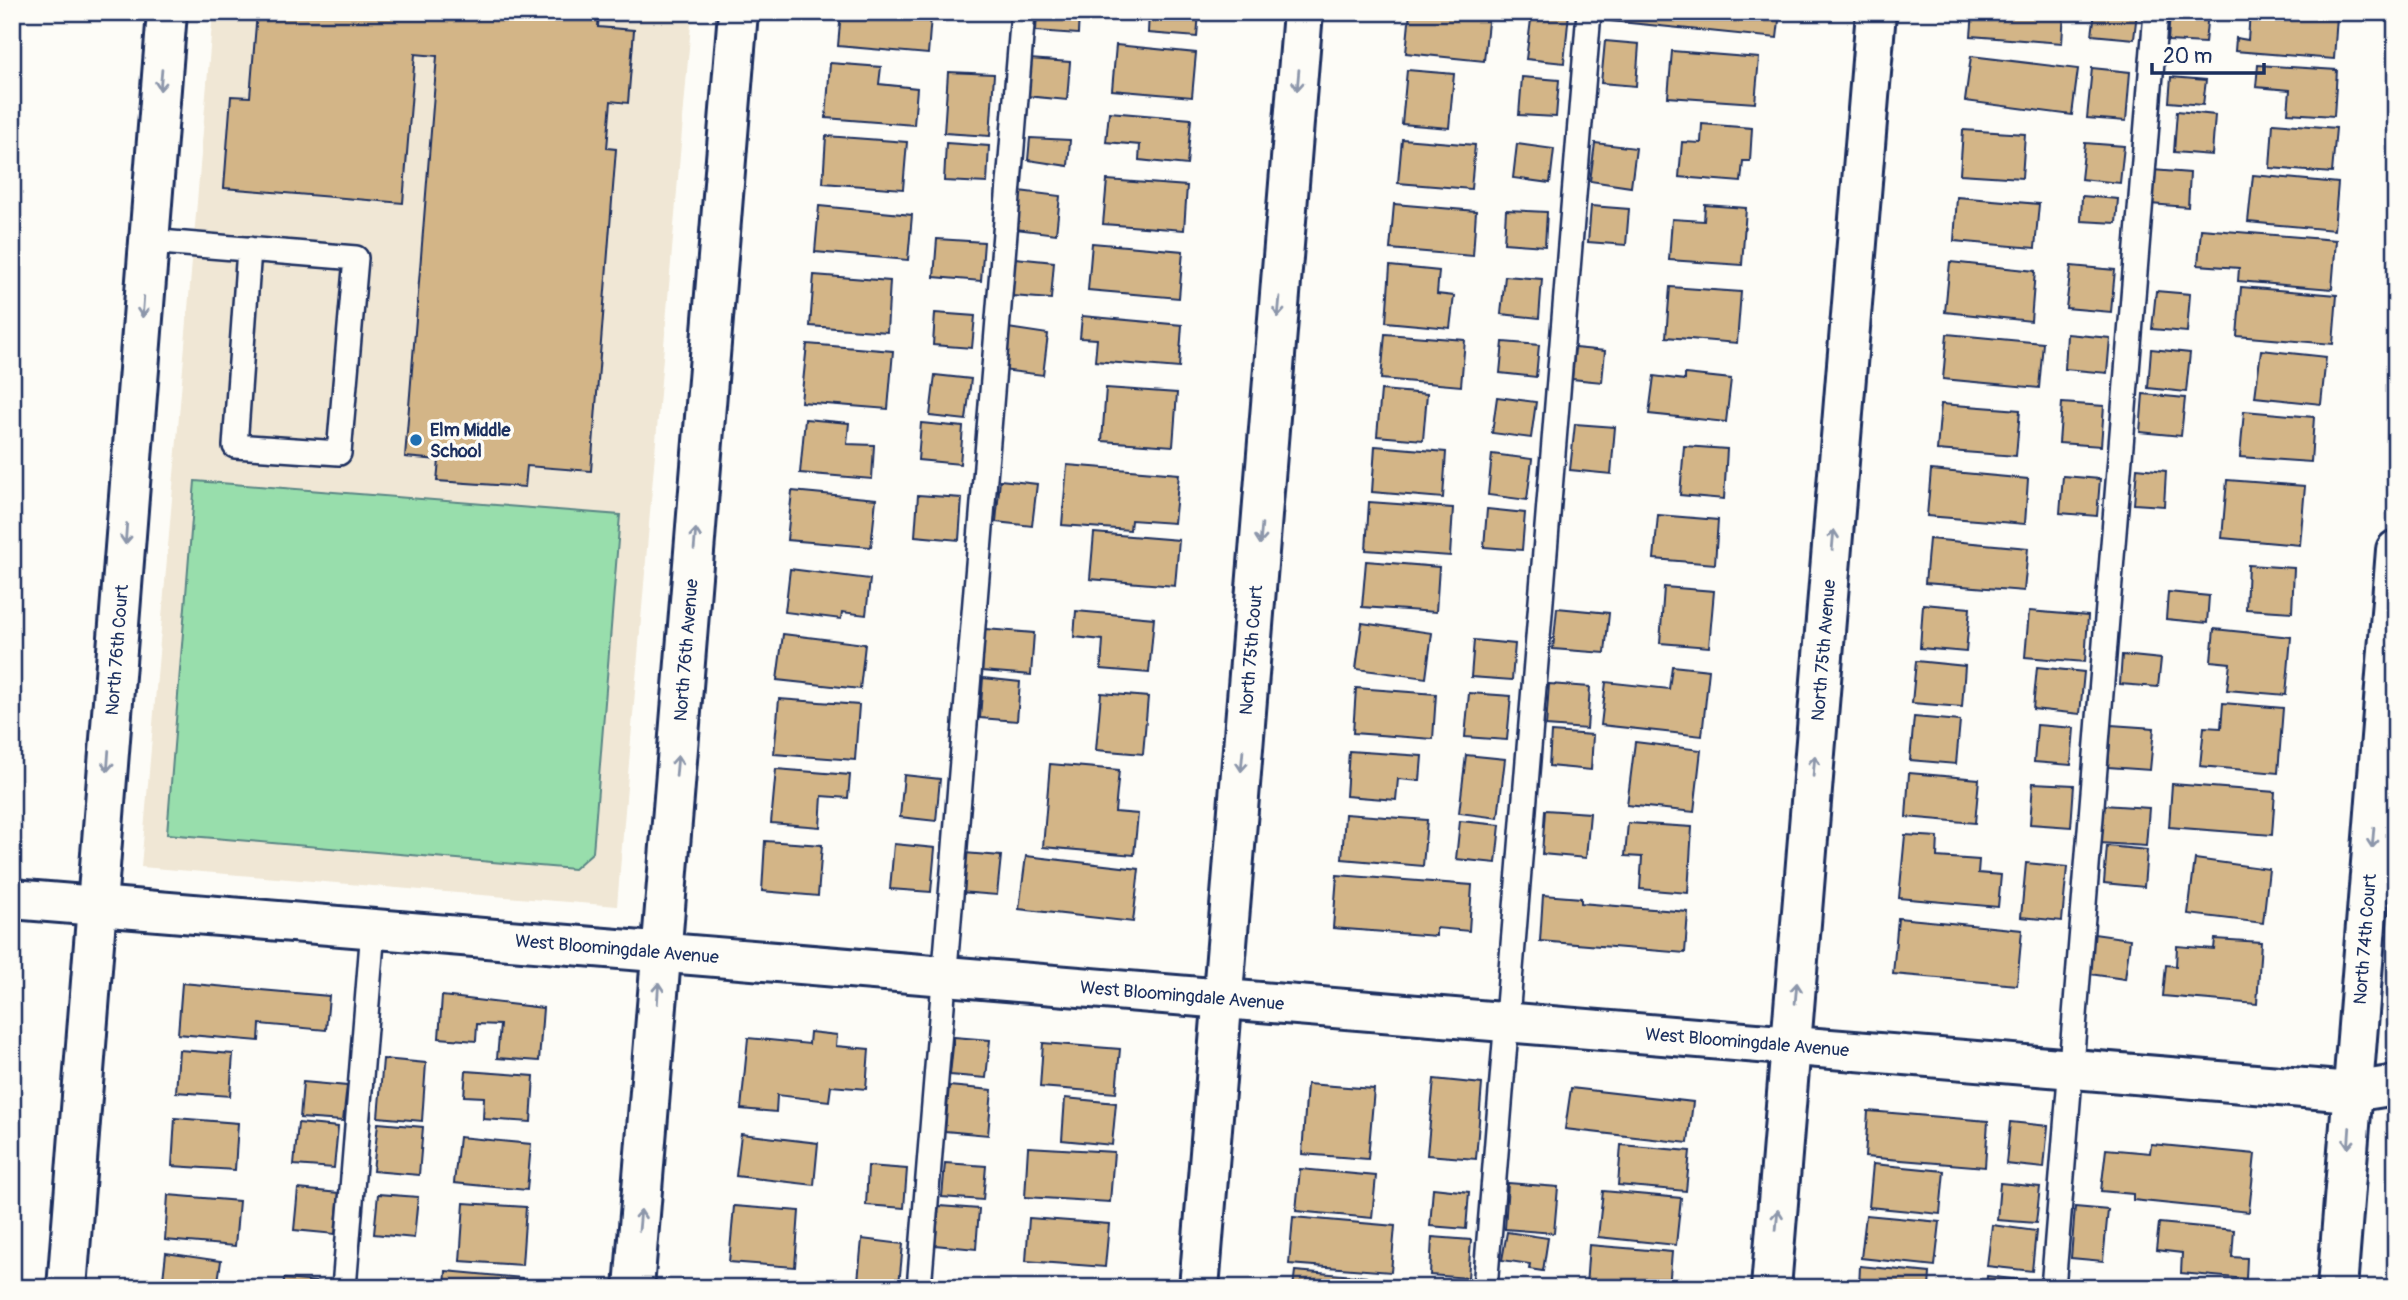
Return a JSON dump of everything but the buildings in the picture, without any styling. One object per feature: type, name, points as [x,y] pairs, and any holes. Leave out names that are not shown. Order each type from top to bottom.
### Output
[{"type":"street","name":"North 76th Court","points":[[67,1288],[167,12]]},
{"type":"street","name":"North 76th Avenue","points":[[634,1288],[738,12]]},
{"type":"street","name":"North 75th Court","points":[[1199,1288],[1303,12]]},
{"type":"street","name":"North 75th Avenue","points":[[1772,1288],[1876,12]]},
{"type":"street","name":"North 74th Court","points":[[2337,1288],[2396,550]]},
{"type":"street","name":"West Bloomingdale Avenue","points":[[12,900],[2353,1092],[2396,1084]]},
{"type":"street","name":"West Bloomingdale Avenue","points":[[2353,1092],[2396,1112]]},
{"type":"lane","points":[[919,1288],[1023,12]]},
{"type":"lane","points":[[1485,1288],[1589,12]]},
{"type":"lane","points":[[2053,1288],[2156,12]]},
{"type":"lane","points":[[148,241],[356,257],[339,453],[235,446],[249,249]]},
{"type":"lane","points":[[344,1288],[373,929]]},
{"type":"shaded area","name":"Elm Middle School","points":[[213,12],[692,12],[617,906],[141,867]]},
{"type":"green space","points":[[195,481],[620,515],[593,852],[574,869],[167,834]]},
{"type":"place","name":"Elm Middle School","points":[[416,440]]}]
